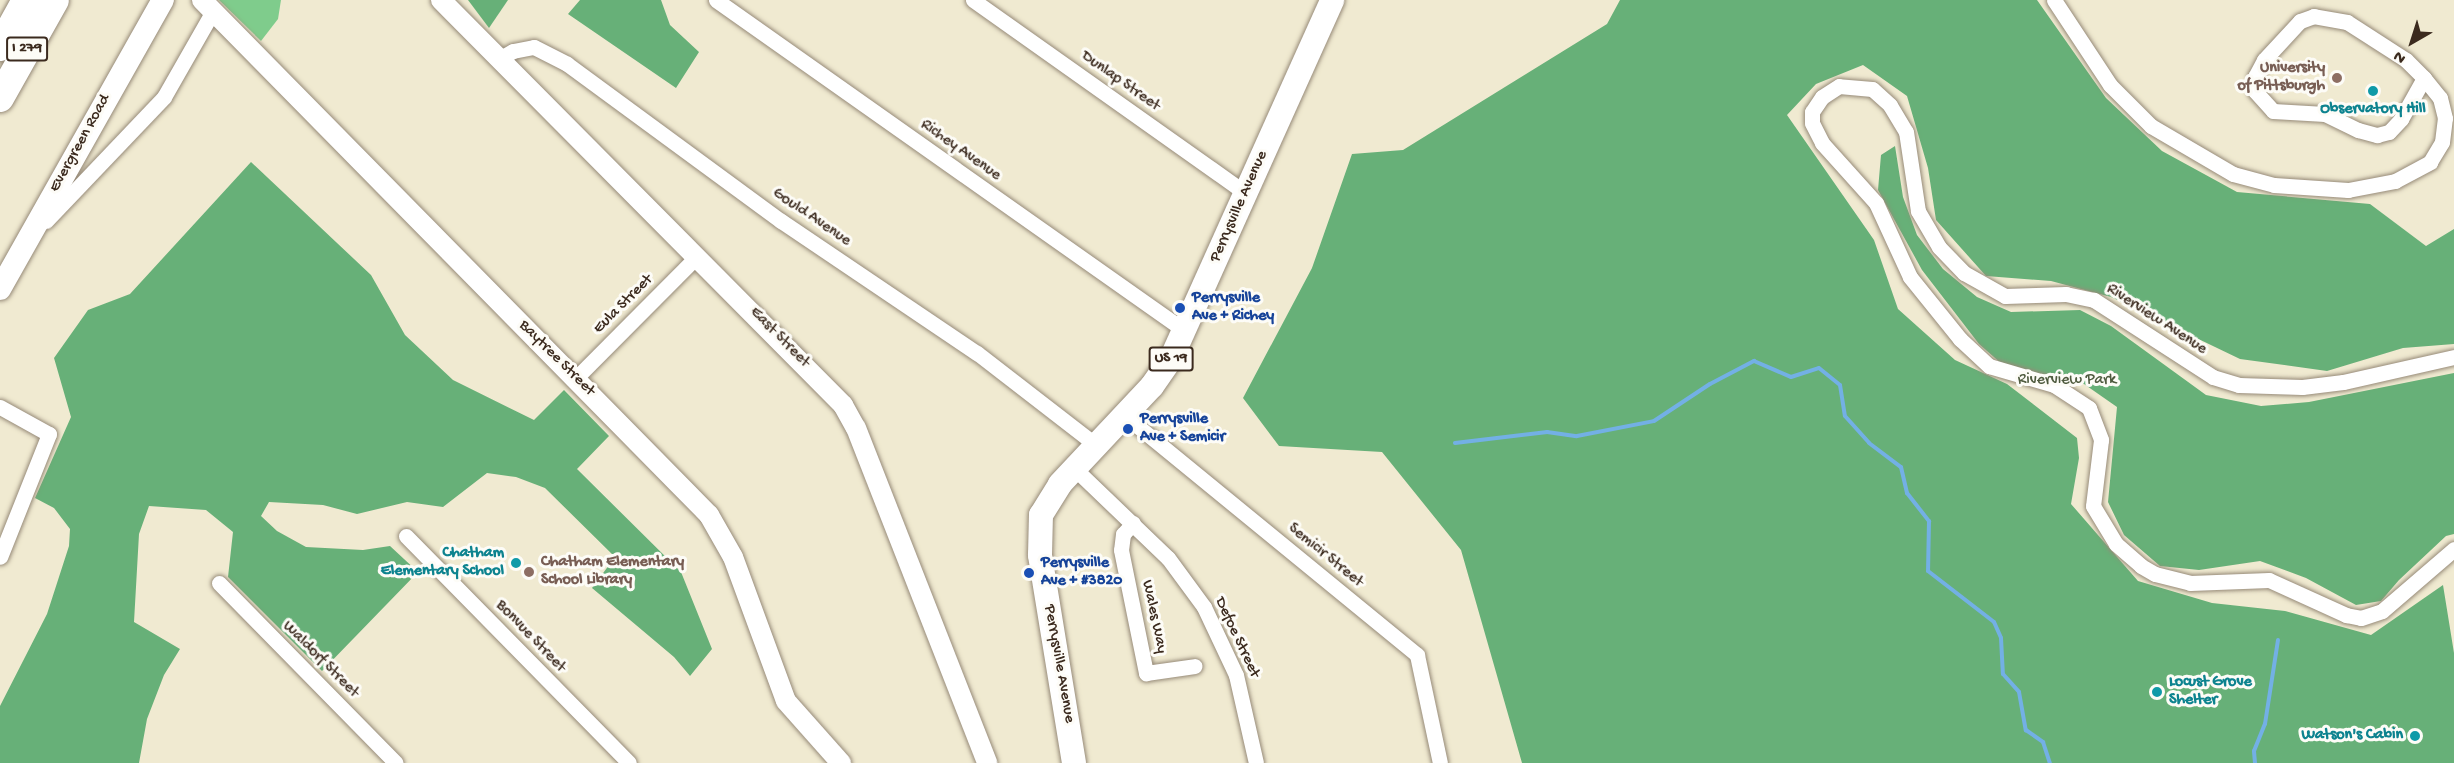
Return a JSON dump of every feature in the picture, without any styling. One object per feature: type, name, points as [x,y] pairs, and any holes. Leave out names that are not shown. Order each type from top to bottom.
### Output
[{"type":"highway","points":[[0,47],[27,0]]},
{"type":"highway","name":"I 279","points":[[0,98],[55,0]]},
{"type":"main road","name":"Evergreen Road","points":[[0,289],[163,0]]},
{"type":"main road","name":"Perrysville Avenue","points":[[1074,763],[1038,533],[1044,508],[1074,468],[1166,368],[1185,331],[1332,0]]},
{"type":"street","name":"East Street","points":[[441,0],[826,384],[850,416],[987,763]]},
{"type":"street","name":"Richey Avenue","points":[[716,0],[1185,331]]},
{"type":"street","name":"Dunlap Street","points":[[973,0],[1246,193]]},
{"type":"street","points":[[2054,0],[2081,47],[2110,85],[2151,126],[2233,174],[2274,185],[2348,190],[2413,174],[2430,162],[2442,142],[2445,118],[2440,98],[2424,78],[2406,60],[2365,32],[2347,22],[2314,16],[2292,28],[2264,60],[2255,77],[2256,91],[2273,111],[2325,114],[2377,135],[2389,132],[2401,119],[2424,78]]},
{"type":"street","points":[[29,238],[164,97],[208,5]]},
{"type":"street","name":"Baytree Street","points":[[208,5],[716,524],[733,557],[786,701],[841,763]]},
{"type":"street","name":"Gould Avenue","points":[[500,59],[513,51],[534,47],[561,59],[781,221],[976,353],[1096,445]]},
{"type":"street","name":"Riverview Avenue","points":[[2454,357],[2309,387],[2239,385],[2213,378],[2094,300],[2066,294],[2005,296],[1964,273],[1939,247],[1918,211],[1906,132],[1890,105],[1872,89],[1839,86],[1822,97],[1812,112],[1815,132],[1822,143],[1876,203],[1910,277],[1960,339],[1989,366],[2054,385],[2089,408],[2101,440],[2092,506],[2116,544],[2141,566],[2156,574],[2190,583],[2270,580],[2346,615],[2361,618],[2382,611],[2454,549]]},
{"type":"street","name":"Eula Street","points":[[575,379],[698,256]]},
{"type":"street","points":[[0,406],[50,434],[0,556]]},
{"type":"street","name":"Semicir Street","points":[[1124,415],[1417,656],[1440,763]]},
{"type":"street","name":"Defoe Street","points":[[1074,468],[1168,558],[1204,607],[1236,675],[1256,763]]},
{"type":"street","name":"Wales Way","points":[[1133,523],[1123,534],[1121,550],[1146,673],[1195,666]]},
{"type":"street","name":"Bonvue Street","points":[[406,536],[629,763]]},
{"type":"street","name":"Waldorf Street","points":[[219,583],[396,763]]},
{"type":"green space","points":[[219,0],[281,0],[278,19],[261,41]]},
{"type":"green space","points":[[468,0],[508,0],[489,28]]},
{"type":"green space","points":[[580,0],[661,0],[670,25],[699,52],[676,88],[568,14]]},
{"type":"green space","name":"Riverview Park","points":[[1620,0],[2037,0],[2106,98],[2162,151],[2237,192],[2370,204],[2426,246],[2454,229],[2454,344],[2403,348],[2327,371],[2240,359],[2111,297],[2051,281],[1986,276],[1936,220],[1928,168],[1907,96],[1863,65],[1816,84],[1787,115],[1874,240],[1898,309],[1955,360],[2007,384],[2077,438],[2079,458],[2071,504],[2138,581],[2212,603],[2285,611],[2371,635],[2443,585],[2454,653],[2454,763],[1522,763],[1461,550],[1382,452],[1279,446],[1243,398],[1312,268],[1352,154],[1403,150],[1607,24]]},
{"type":"green space","points":[[1895,146],[1903,197],[1917,235],[1943,269],[1977,297],[2011,312],[2080,310],[2111,326],[2206,395],[2261,406],[2309,402],[2454,373],[2454,534],[2446,536],[2399,580],[2381,601],[2356,605],[2306,578],[2260,561],[2199,570],[2160,566],[2124,535],[2108,502],[2117,407],[2084,384],[2003,365],[1979,344],[1922,270],[1878,190],[1881,155]]},
{"type":"green space","points":[[251,162],[371,275],[405,335],[453,380],[534,420],[564,390],[609,436],[577,469],[681,572],[712,649],[690,676],[674,657],[592,588],[615,557],[545,488],[516,477],[487,473],[443,507],[407,502],[357,514],[323,505],[269,502],[261,516],[277,531],[306,547],[363,550],[390,546],[418,572],[322,671],[228,577],[233,532],[206,510],[149,506],[139,534],[134,622],[180,649],[164,675],[147,719],[139,763],[0,763],[0,706],[47,614],[69,546],[70,529],[54,508],[35,498],[71,417],[54,358],[88,310],[130,294]]},
{"type":"waterway","points":[[1455,443],[1547,432],[1577,436],[1654,421],[1710,384],[1754,361],[1791,377],[1819,368],[1840,385],[1845,416],[1869,443],[1901,467],[1907,493],[1929,521],[1928,571],[1994,622],[2001,638],[2003,674],[2019,692],[2026,730],[2043,742],[2050,763]]},
{"type":"waterway","points":[[2255,763],[2254,751],[2265,724],[2278,640]]},
{"type":"place","name":"University of Pittsburgh","points":[[2337,78]]},
{"type":"place","name":"Observatory Hill","points":[[2373,91]]},
{"type":"place","name":"Perrysville Ave + Richey","points":[[1180,308]]},
{"type":"place","name":"Perrysville Ave + Semicir","points":[[1128,429]]},
{"type":"place","name":"Chatham Elementary School","points":[[516,563]]},
{"type":"place","name":"Chatham Elementary School Library","points":[[529,572]]},
{"type":"place","name":"Perrysville Ave + #3820","points":[[1029,573]]},
{"type":"place","name":"Locust Grove Shelter","points":[[2157,692]]},
{"type":"place","name":"Watson's Cabin","points":[[2415,736]]}]
